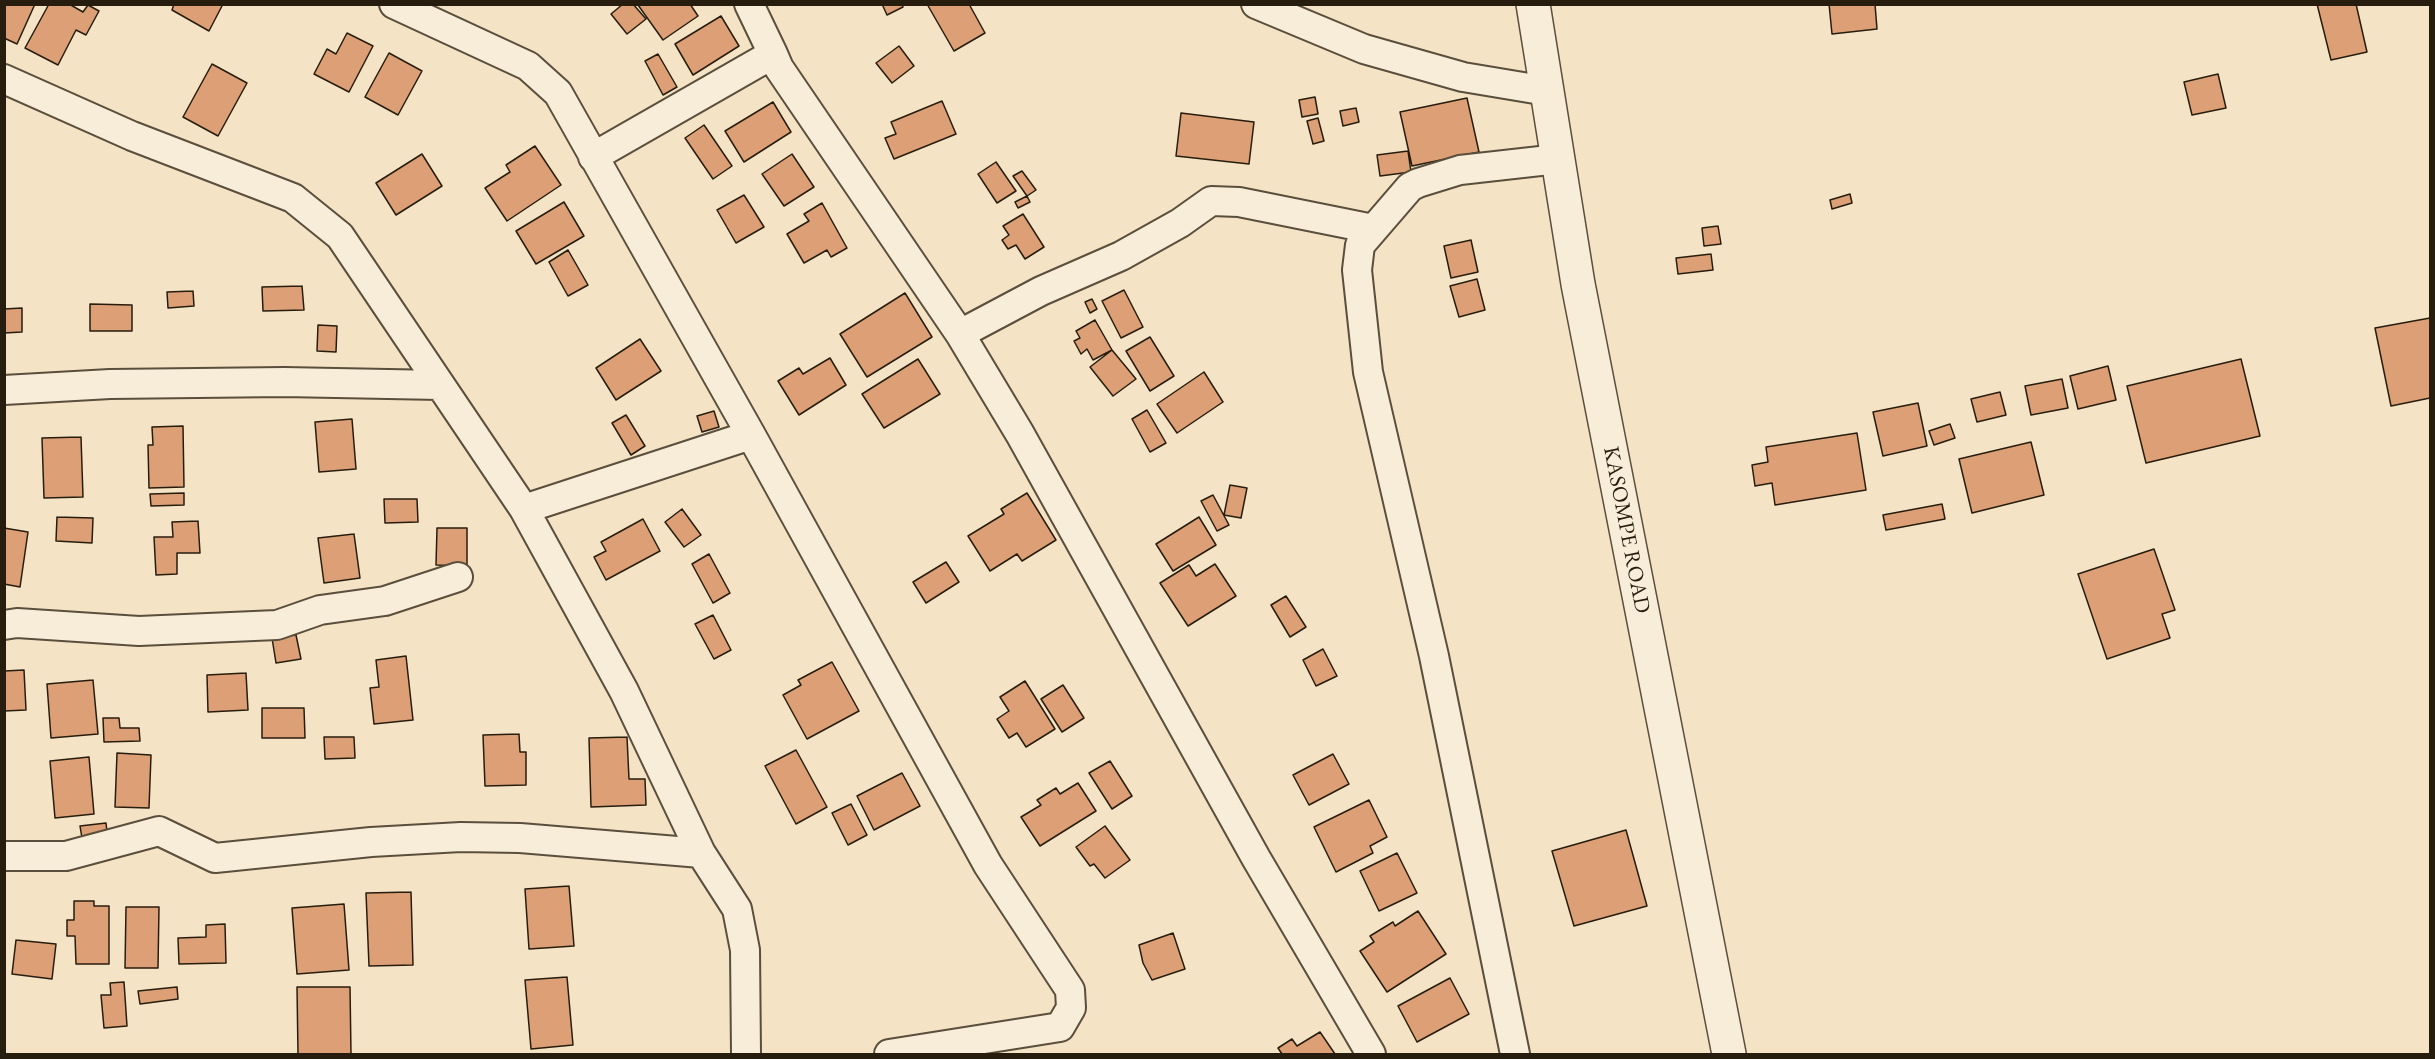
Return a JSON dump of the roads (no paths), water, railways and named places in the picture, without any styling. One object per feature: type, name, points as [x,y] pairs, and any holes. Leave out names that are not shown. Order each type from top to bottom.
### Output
[{"type":"street","points":[[394,4],[528,66],[543,77],[558,93],[751,435],[988,865],[1070,990],[1071,1008],[1060,1027],[890,1054]]},
{"type":"street","points":[[749,4],[786,78],[960,334],[1020,434],[1256,858],[1371,1054]]},
{"type":"street","points":[[1256,4],[1364,49],[1463,77],[1547,91]]},
{"type":"street","name":"KASOMPE ROAD","points":[[1533,4],[1578,284],[1729,1054]]},
{"type":"street","points":[[593,157],[773,54]]},
{"type":"street","points":[[4,79],[132,136],[293,198],[340,236],[524,509],[624,691],[700,853],[737,909],[745,950],[746,1054]]},
{"type":"street","points":[[1515,1054],[1434,656],[1368,372],[1357,270],[1360,245],[1410,187],[1460,170],[1558,159]]},
{"type":"street","points":[[960,334],[1041,291],[1121,256],[1180,223],[1211,201],[1239,202],[1373,229]]},
{"type":"street","points":[[4,390],[111,384],[284,382],[441,386]]},
{"type":"street","points":[[524,509],[751,435]]},
{"type":"street","points":[[4,625],[17,623],[139,632],[277,625],[320,610],[385,601],[459,577]]},
{"type":"street","points":[[4,855],[66,856],[159,831],[215,858],[372,842],[461,837],[520,838],[700,853]]}]
